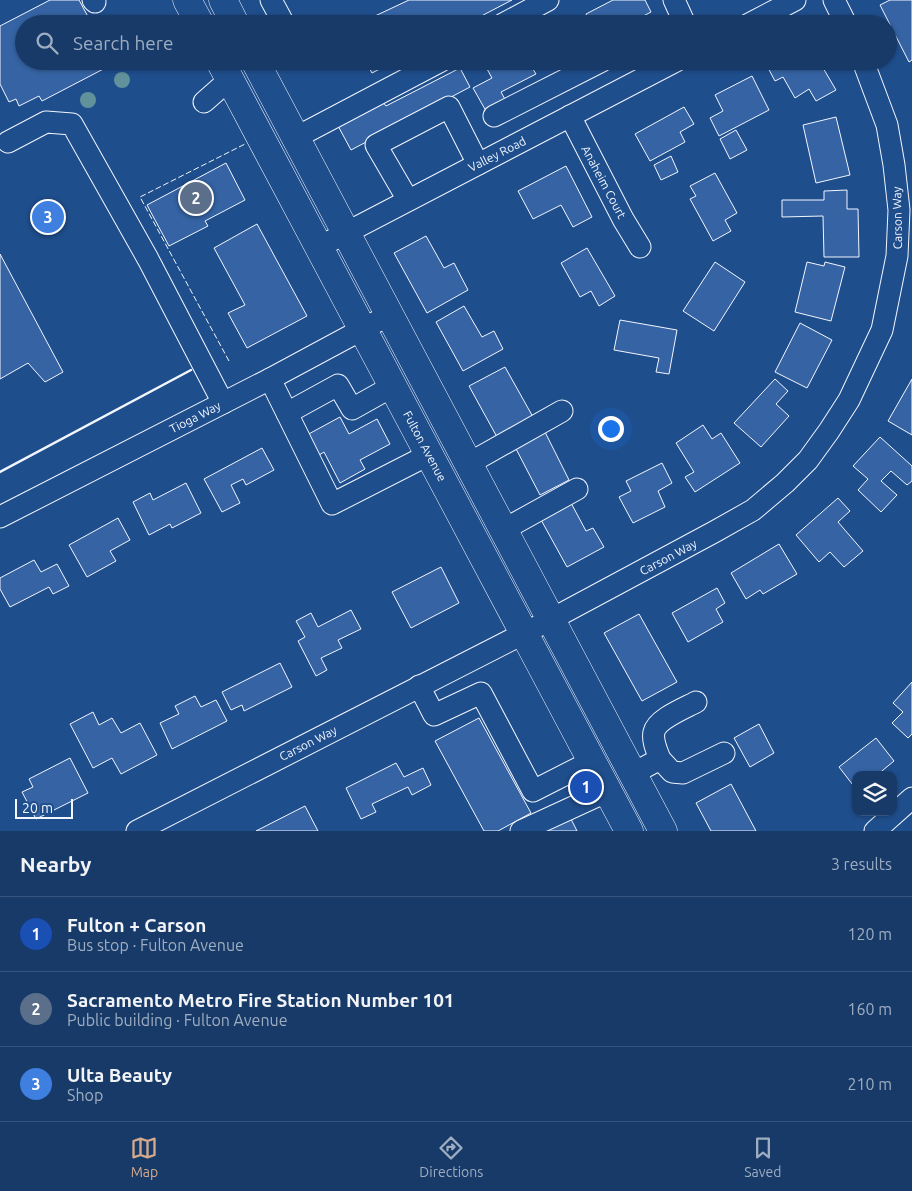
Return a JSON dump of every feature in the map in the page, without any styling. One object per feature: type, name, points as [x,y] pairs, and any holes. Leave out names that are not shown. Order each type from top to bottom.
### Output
[{"type":"main road","points":[[188,0],[196,15]]},
{"type":"main road","points":[[223,0],[230,15]]},
{"type":"main road","name":"Fulton Avenue","points":[[225,70],[629,831]]},
{"type":"main road","points":[[262,70],[345,233],[663,831]]},
{"type":"street","points":[[271,0],[279,15]]},
{"type":"street","points":[[520,15],[548,0]]},
{"type":"street","points":[[674,0],[681,15]]},
{"type":"street","points":[[766,15],[795,0]]},
{"type":"street","points":[[834,0],[842,15]]},
{"type":"street","points":[[204,102],[225,70]]},
{"type":"street","points":[[296,138],[424,70]]},
{"type":"street","points":[[494,116],[584,70]]},
{"type":"street","name":"Valley Road","points":[[319,247],[570,116],[650,70]]},
{"type":"street","name":"Carson Way","points":[[137,831],[550,620],[623,574],[753,510],[785,484],[808,460],[849,400],[882,330],[897,256],[899,210],[894,165],[887,125],[866,70]]},
{"type":"street","points":[[408,200],[376,145],[449,107],[478,164]]},
{"type":"street","name":"Anaheim Court","points":[[570,116],[623,219],[640,247]]},
{"type":"street","points":[[8,142],[46,122],[72,124],[148,260],[223,402]]},
{"type":"street","name":"Tioga Way","points":[[0,517],[270,379],[389,315]]},
{"type":"street","points":[[270,379],[332,504],[430,454]]},
{"type":"street","points":[[287,413],[338,385],[352,409],[393,386]]},
{"type":"street","points":[[468,464],[562,411]]},
{"type":"street","points":[[503,530],[577,489]]},
{"type":"street","points":[[419,686],[434,715],[481,692],[533,791],[592,761]]},
{"type":"street","points":[[696,702],[662,721],[654,730],[654,742],[660,759],[672,772],[682,774],[724,753]]},
{"type":"street","points":[[632,774],[660,759]]},
{"type":"street","points":[[521,831],[608,792]]},
{"type":"street","points":[[881,829],[912,798]]},
{"type":"building","points":[[50,0],[79,0],[87,15],[21,15]]},
{"type":"building","points":[[409,0],[512,0],[483,15],[377,15]]},
{"type":"building","points":[[613,0],[645,0],[651,12],[645,15],[586,14]]},
{"type":"building","points":[[890,0],[912,0],[912,60],[909,62],[897,38],[897,15],[885,15],[880,5]]},
{"type":"building","points":[[15,18],[15,70],[101,70],[42,101],[39,96],[19,106],[16,99],[9,102],[0,84],[0,26]]},
{"type":"building","points":[[456,70],[461,70],[470,87],[351,150],[337,124],[382,101],[386,106]]},
{"type":"building","points":[[488,70],[534,70],[536,74],[501,92],[506,101],[486,111],[473,88],[492,78]]},
{"type":"building","points":[[769,70],[824,70],[836,90],[816,101],[809,89],[795,98],[783,77],[775,81]]},
{"type":"building","points":[[752,76],[769,110],[719,136],[710,118],[723,111],[715,95]]},
{"type":"building","points":[[684,107],[694,124],[680,132],[685,142],[650,161],[635,134]]},
{"type":"building","points":[[836,117],[850,175],[816,183],[803,125]]},
{"type":"building","points":[[736,130],[747,150],[730,159],[720,139]]},
{"type":"building","points":[[671,156],[678,172],[661,180],[654,165]]},
{"type":"building","points":[[226,163],[245,200],[205,221],[208,226],[169,246],[147,205]]},
{"type":"building","points":[[566,166],[592,217],[573,227],[561,205],[533,219],[518,191]]},
{"type":"building","points":[[715,173],[737,213],[725,220],[731,231],[713,241],[690,199],[696,196],[690,186]]},
{"type":"building","points":[[847,190],[847,209],[858,209],[859,257],[824,257],[823,216],[782,217],[782,200],[824,200],[824,191]]},
{"type":"building","points":[[257,224],[307,316],[247,348],[228,313],[245,305],[214,248]]},
{"type":"building","points":[[426,236],[444,268],[454,263],[468,290],[427,313],[394,253]]},
{"type":"building","points":[[587,248],[615,296],[599,306],[591,291],[580,297],[561,263]]},
{"type":"building","points":[[0,254],[63,372],[45,382],[28,363],[0,379]]},
{"type":"building","points":[[715,262],[745,282],[714,331],[683,311]]},
{"type":"building","points":[[807,262],[824,266],[825,262],[845,267],[831,321],[795,312]]},
{"type":"building","points":[[464,306],[482,337],[494,331],[503,349],[463,371],[436,322]]},
{"type":"building","points":[[620,320],[677,330],[669,374],[656,372],[659,358],[614,350]]},
{"type":"building","points":[[800,323],[832,340],[807,388],[775,372]]},
{"type":"building","points":[[505,367],[533,417],[497,437],[469,386]]},
{"type":"building","points":[[775,379],[788,391],[776,404],[789,416],[761,447],[734,423]]},
{"type":"building","points":[[912,379],[912,435],[888,421]]},
{"type":"building","points":[[340,417],[349,434],[377,419],[390,444],[360,460],[365,469],[340,483],[324,452],[316,457],[305,436]]},
{"type":"building","points":[[703,425],[712,439],[721,433],[740,463],[695,492],[685,477],[694,472],[676,443]]},
{"type":"building","points":[[544,430],[569,480],[540,495],[514,445]]},
{"type":"building","points":[[880,437],[912,466],[912,481],[907,485],[891,471],[881,481],[897,495],[881,512],[858,490],[868,479],[853,466]]},
{"type":"building","points":[[262,448],[274,470],[246,485],[243,479],[231,485],[240,503],[222,512],[204,479]]},
{"type":"building","points":[[662,463],[672,483],[658,491],[665,507],[633,523],[619,497],[631,491],[626,481]]},
{"type":"building","points":[[186,483],[201,513],[172,528],[170,524],[149,535],[133,502],[150,493],[153,500]]},
{"type":"building","points":[[838,498],[850,511],[838,522],[863,551],[844,567],[830,552],[819,562],[796,535]]},
{"type":"building","points":[[570,501],[586,531],[593,528],[604,547],[567,567],[540,518]]},
{"type":"building","points":[[118,518],[130,540],[110,551],[116,561],[87,577],[69,545]]},
{"type":"building","points":[[779,544],[797,574],[763,594],[760,590],[746,599],[731,573]]},
{"type":"building","points":[[34,560],[41,572],[57,564],[69,586],[53,594],[49,587],[10,607],[0,589],[0,578]]},
{"type":"building","points":[[441,567],[459,603],[411,628],[392,592]]},
{"type":"building","points":[[717,588],[725,603],[716,609],[723,622],[688,642],[672,613]]},
{"type":"building","points":[[351,610],[361,629],[338,640],[342,648],[321,658],[327,670],[316,676],[298,641],[305,637],[296,621],[311,613],[318,627]]},
{"type":"building","points":[[639,614],[677,682],[642,701],[604,633]]},
{"type":"building","points":[[280,663],[292,687],[244,711],[242,705],[231,710],[222,692]]},
{"type":"building","points":[[912,682],[912,734],[908,738],[892,723],[903,712],[893,703]]},
{"type":"building","points":[[195,696],[201,707],[216,700],[227,721],[172,749],[160,723],[179,714],[175,706]]},
{"type":"building","points":[[93,712],[99,725],[112,718],[121,733],[140,723],[157,755],[121,774],[112,758],[93,768],[70,724]]},
{"type":"building","points":[[479,718],[531,813],[498,831],[484,831],[435,741]]},
{"type":"building","points":[[759,724],[774,753],[750,767],[734,738]]},
{"type":"building","points":[[876,738],[894,761],[882,771],[852,771],[852,784],[839,767]]},
{"type":"building","points":[[70,758],[88,793],[36,819],[22,792],[33,787],[29,779]]},
{"type":"building","points":[[396,763],[404,777],[423,768],[431,785],[412,795],[408,787],[372,804],[376,812],[361,819],[346,788]]},
{"type":"building","points":[[731,784],[756,831],[711,831],[696,803]]},
{"type":"building","points":[[305,806],[318,831],[256,831]]},
{"type":"building","points":[[568,813],[577,831],[533,831]]},
{"type":"fence","points":[[229,361],[140,197],[245,144]]},
{"type":"wall","points":[[0,472],[191,370]]},
{"type":"place","name":"Sacramento Metro Fire Station Number 101","points":[[196,198]]},
{"type":"place","name":"Ulta Beauty","points":[[48,217]]},
{"type":"place","name":"Fulton + Carson","points":[[586,787]]}]
